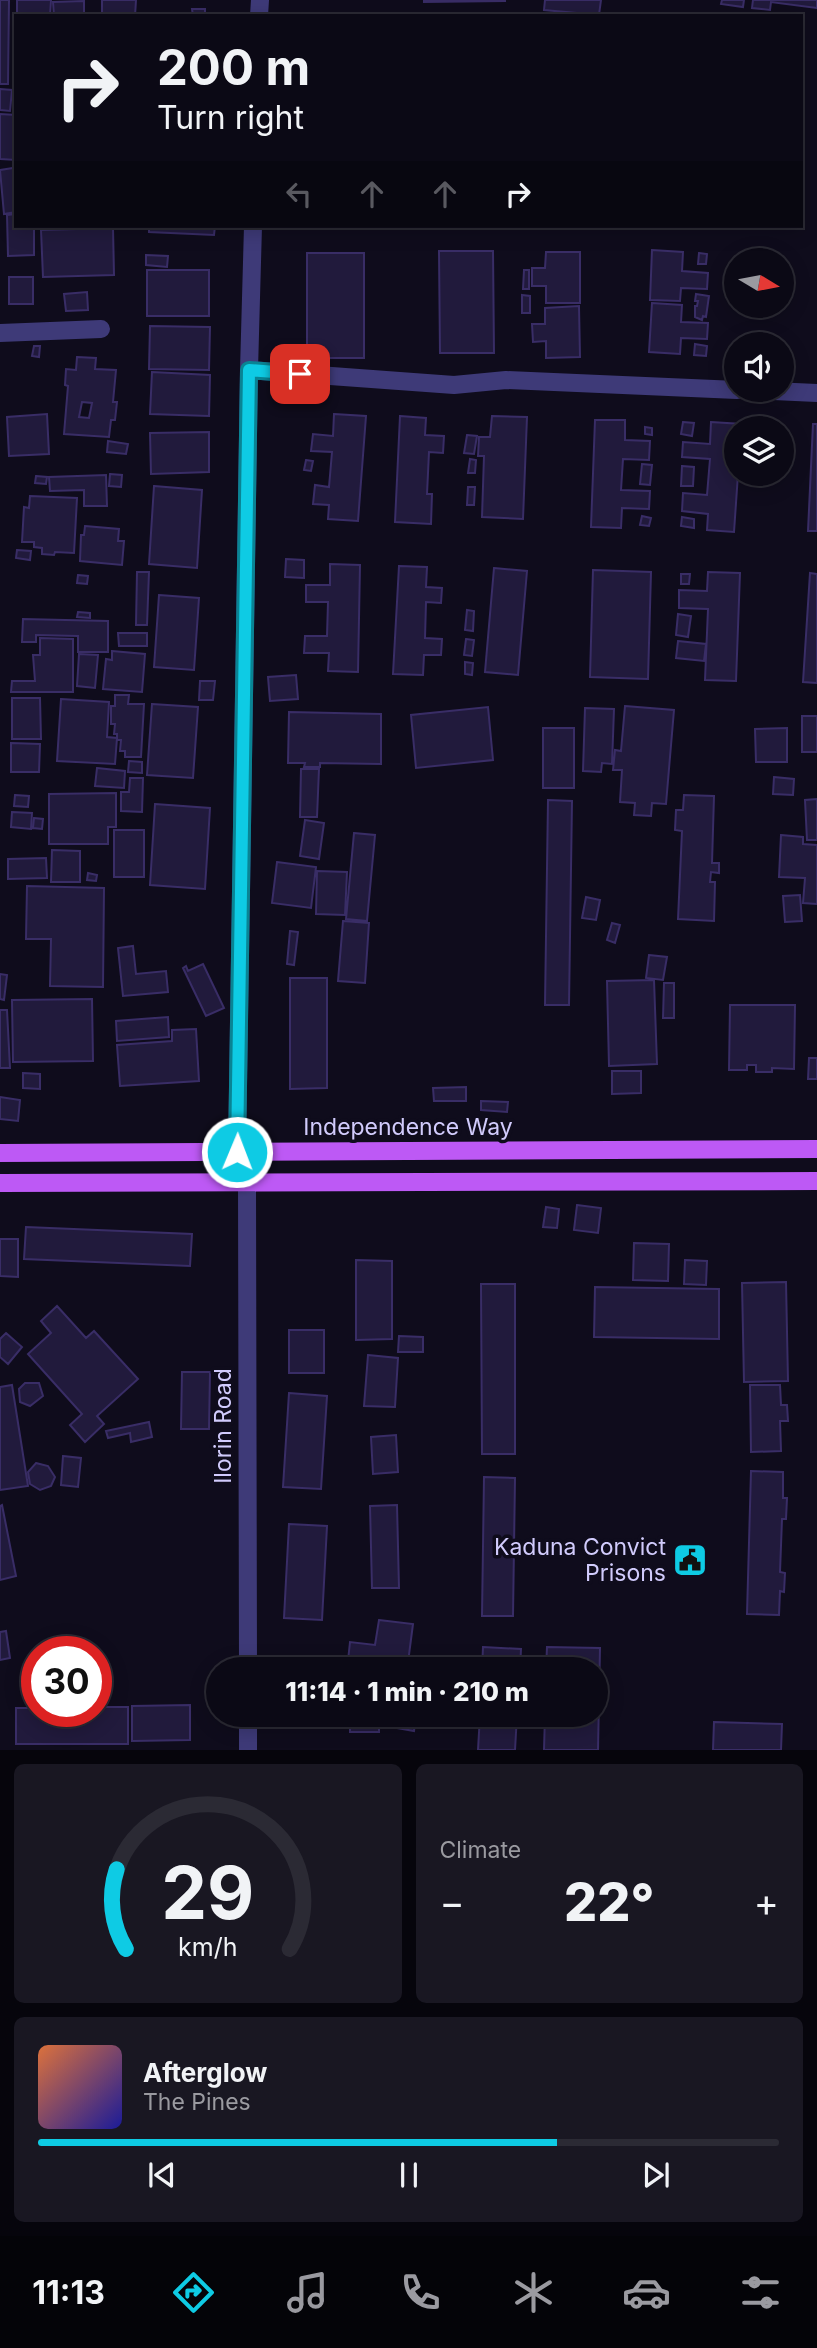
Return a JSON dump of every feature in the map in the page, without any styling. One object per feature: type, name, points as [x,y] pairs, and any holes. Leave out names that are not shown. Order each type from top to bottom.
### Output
[{"type":"main road","name":"Independence Way","points":[[0,1153],[817,1149]]},
{"type":"main road","points":[[0,1183],[817,1181]]},
{"type":"street","points":[[237,1152],[253,228]]},
{"type":"street","points":[[0,333],[101,329]]},
{"type":"street","points":[[249,370],[454,385],[506,380],[724,389]]},
{"type":"street","points":[[794,392],[817,393]]},
{"type":"street","name":"Ilorin Road","points":[[247,1182],[248,1657]]},
{"type":"street","points":[[248,1727],[248,1749]]},
{"type":"building","points":[[0,0],[9,0],[8,84],[0,84]]},
{"type":"building","points":[[17,0],[51,0],[50,14],[17,14]]},
{"type":"building","points":[[102,0],[136,0],[135,14],[102,14]]},
{"type":"building","points":[[505,0],[505,1],[424,2]]},
{"type":"building","points":[[545,0],[601,0],[599,14],[544,10]]},
{"type":"building","points":[[722,0],[744,0],[743,7],[721,4]]},
{"type":"building","points":[[753,0],[817,0],[817,8],[771,2],[770,10],[752,8]]},
{"type":"building","points":[[84,1],[84,14],[54,14],[53,2]]},
{"type":"building","points":[[192,9],[205,9],[205,14],[193,14]]},
{"type":"building","points":[[0,89],[12,90],[10,111],[0,110]]},
{"type":"building","points":[[0,114],[14,115],[14,160],[0,159]]},
{"type":"building","points":[[13,168],[14,212],[4,214],[0,170]]},
{"type":"building","points":[[14,214],[14,228],[34,228],[34,255],[8,256],[7,215]]},
{"type":"building","points":[[113,228],[114,275],[43,277],[41,230]]},
{"type":"building","points":[[149,228],[215,228],[214,235],[149,232]]},
{"type":"building","points":[[652,250],[683,252],[682,271],[708,273],[707,289],[681,288],[680,301],[650,300]]},
{"type":"building","points":[[439,251],[493,251],[494,353],[440,353]]},
{"type":"building","points":[[546,252],[580,252],[580,303],[546,303],[546,286],[532,286],[532,268],[545,268]]},
{"type":"building","points":[[307,253],[364,253],[364,358],[307,358]]},
{"type":"building","points":[[699,253],[707,254],[706,264],[698,264]]},
{"type":"building","points":[[146,255],[168,256],[167,267],[146,265]]},
{"type":"building","points":[[147,270],[209,270],[209,316],[147,316]]},
{"type":"building","points":[[524,270],[529,270],[529,289],[523,289]]},
{"type":"building","points":[[9,277],[33,277],[33,304],[9,304]]},
{"type":"building","points":[[87,292],[88,310],[66,311],[64,294]]},
{"type":"building","points":[[696,294],[709,296],[706,317],[703,316],[702,320],[695,317],[698,301],[695,301]]},
{"type":"building","points":[[522,295],[530,296],[530,313],[522,313]]},
{"type":"building","points":[[652,303],[682,305],[681,322],[708,323],[707,339],[681,338],[680,354],[649,352]]},
{"type":"building","points":[[579,306],[580,357],[546,358],[546,341],[533,342],[532,324],[545,324],[545,308]]},
{"type":"building","points":[[150,326],[210,327],[209,370],[149,369]]},
{"type":"building","points":[[695,344],[707,346],[706,356],[694,355]]},
{"type":"building","points":[[34,346],[40,346],[39,357],[32,356]]},
{"type":"building","points":[[77,357],[96,358],[95,369],[116,370],[113,402],[117,402],[109,437],[64,434],[68,386],[65,385],[66,369],[76,370]],"holes":[[[82,402],[92,403],[89,418],[79,417]]]},
{"type":"building","points":[[152,372],[210,375],[209,416],[150,414]]},
{"type":"building","points":[[47,414],[49,454],[9,456],[7,417]]},
{"type":"building","points":[[334,414],[366,416],[358,521],[328,519],[329,505],[313,504],[315,485],[329,487],[332,452],[311,451],[313,434],[333,436]]},
{"type":"building","points":[[400,416],[426,418],[425,435],[444,436],[443,453],[429,452],[427,494],[432,494],[431,524],[395,522]]},
{"type":"building","points":[[492,416],[527,417],[523,519],[482,517],[484,456],[478,456],[479,437],[490,437]]},
{"type":"building","points":[[595,420],[625,420],[625,440],[650,441],[649,460],[623,459],[621,490],[650,491],[649,509],[622,508],[621,528],[591,527]]},
{"type":"building","points":[[683,422],[694,423],[692,436],[681,434]]},
{"type":"building","points":[[711,422],[724,423],[724,486],[737,486],[734,532],[707,530],[708,514],[682,511],[683,493],[707,495],[710,459],[682,457],[683,442],[710,444]]},
{"type":"building","points":[[813,424],[817,424],[817,531],[808,531]]},
{"type":"building","points":[[645,427],[652,428],[652,435],[645,434]]},
{"type":"building","points":[[209,432],[209,472],[151,474],[150,433]]},
{"type":"building","points":[[467,435],[477,436],[474,454],[464,453]]},
{"type":"building","points":[[108,441],[128,444],[126,454],[107,452]]},
{"type":"building","points":[[470,459],[476,460],[475,473],[468,473]]},
{"type":"building","points":[[306,460],[313,461],[311,471],[304,470]]},
{"type":"building","points":[[642,464],[652,465],[650,485],[640,484]]},
{"type":"building","points":[[682,466],[694,467],[693,486],[681,486]]},
{"type":"building","points":[[110,474],[122,475],[121,487],[109,486]]},
{"type":"building","points":[[106,475],[107,506],[84,506],[84,490],[50,491],[49,477]]},
{"type":"building","points":[[36,476],[47,477],[46,484],[35,483]]},
{"type":"building","points":[[154,486],[202,490],[197,568],[149,564]]},
{"type":"building","points":[[468,487],[475,487],[474,505],[467,505]]},
{"type":"building","points":[[30,496],[77,498],[74,553],[42,554],[42,548],[34,547],[34,542],[22,542],[24,507],[29,508]]},
{"type":"building","points":[[642,516],[651,518],[649,526],[640,525]]},
{"type":"building","points":[[682,517],[694,519],[694,528],[681,526]]},
{"type":"building","points":[[85,526],[119,529],[118,541],[124,541],[122,565],[80,561],[81,535],[84,535]]},
{"type":"building","points":[[17,550],[31,551],[30,560],[16,558]]},
{"type":"building","points":[[286,559],[304,560],[304,578],[285,577]]},
{"type":"building","points":[[330,564],[360,565],[358,672],[328,671],[329,653],[304,653],[305,636],[327,636],[328,602],[306,602],[306,585],[330,585]]},
{"type":"building","points":[[399,566],[427,567],[426,587],[442,588],[441,603],[426,602],[425,638],[442,639],[441,655],[424,655],[423,675],[393,674]]},
{"type":"building","points":[[494,568],[527,571],[518,675],[485,672]]},
{"type":"building","points":[[593,570],[651,572],[648,679],[590,677]]},
{"type":"building","points":[[137,572],[149,572],[147,625],[136,625]]},
{"type":"building","points":[[708,572],[740,573],[736,681],[705,680],[708,609],[679,608],[679,590],[707,591]]},
{"type":"building","points":[[810,573],[817,574],[817,683],[803,682]]},
{"type":"building","points":[[681,574],[690,574],[689,584],[681,584]]},
{"type":"building","points":[[78,575],[88,576],[87,584],[77,583]]},
{"type":"building","points":[[159,595],[199,598],[194,670],[154,667]]},
{"type":"building","points":[[467,610],[474,611],[473,631],[465,630]]},
{"type":"building","points":[[78,612],[90,613],[90,618],[77,617]]},
{"type":"building","points":[[678,614],[691,616],[688,637],[676,635]]},
{"type":"building","points":[[23,619],[108,621],[108,652],[78,652],[78,636],[36,635],[36,642],[22,642]]},
{"type":"building","points":[[118,633],[147,633],[147,646],[119,646]]},
{"type":"building","points":[[40,638],[73,639],[73,692],[11,692],[12,681],[35,681],[33,655],[40,655]]},
{"type":"building","points":[[466,639],[474,640],[472,656],[464,655]]},
{"type":"building","points":[[678,641],[706,644],[704,661],[676,658]]},
{"type":"building","points":[[112,651],[145,654],[142,692],[103,689],[106,659],[112,660]]},
{"type":"building","points":[[79,654],[98,655],[95,688],[77,686]]},
{"type":"building","points":[[465,662],[473,663],[472,675],[465,674]]},
{"type":"building","points":[[296,675],[298,699],[270,701],[268,677]]},
{"type":"building","points":[[200,681],[215,681],[213,700],[199,700]]},
{"type":"building","points":[[115,695],[129,695],[128,704],[144,704],[141,757],[125,757],[125,751],[120,751],[121,740],[117,740],[117,734],[114,734],[115,724],[111,724],[111,706],[115,706]]},
{"type":"building","points":[[12,698],[40,698],[41,739],[12,739]]},
{"type":"building","points":[[61,699],[109,702],[107,737],[117,738],[115,764],[57,761]]},
{"type":"building","points":[[152,704],[198,707],[193,778],[147,775]]},
{"type":"building","points":[[625,706],[674,710],[666,804],[652,803],[651,816],[634,815],[635,803],[620,802],[622,770],[613,770],[615,750],[621,751]]},
{"type":"building","points":[[488,707],[493,760],[416,768],[411,715]]},
{"type":"building","points":[[585,708],[614,709],[612,764],[602,763],[601,772],[583,771]]},
{"type":"building","points":[[289,712],[381,714],[381,764],[320,763],[320,767],[304,767],[305,763],[288,763]]},
{"type":"building","points":[[802,716],[817,716],[817,752],[802,752]]},
{"type":"building","points":[[543,728],[574,728],[574,788],[543,788]]},
{"type":"building","points":[[787,728],[787,762],[756,762],[755,729]]},
{"type":"building","points":[[11,743],[40,744],[39,772],[11,772]]},
{"type":"building","points":[[129,761],[142,762],[142,773],[128,772]]},
{"type":"building","points":[[97,768],[125,771],[124,788],[95,786]]},
{"type":"building","points":[[301,769],[319,769],[317,817],[300,817]]},
{"type":"building","points":[[774,777],[794,779],[793,795],[773,794]]},
{"type":"building","points":[[130,778],[143,778],[142,812],[121,811],[121,792],[129,792]]},
{"type":"building","points":[[116,793],[116,827],[108,827],[108,844],[49,844],[49,794]]},
{"type":"building","points":[[15,795],[29,796],[28,807],[14,806]]},
{"type":"building","points":[[684,795],[714,796],[712,863],[719,863],[719,873],[711,872],[710,882],[715,882],[714,921],[678,919],[682,831],[675,830],[676,810],[683,810]]},
{"type":"building","points":[[817,799],[817,840],[807,840],[805,800]]},
{"type":"building","points":[[548,800],[572,801],[569,1005],[545,1005]]},
{"type":"building","points":[[155,804],[210,808],[205,889],[150,885]]},
{"type":"building","points":[[12,812],[32,813],[31,829],[11,827]]},
{"type":"building","points":[[34,818],[43,819],[42,829],[33,828]]},
{"type":"building","points":[[305,820],[324,823],[319,859],[300,856]]},
{"type":"building","points":[[114,830],[144,830],[144,877],[114,877]]},
{"type":"building","points":[[354,833],[375,835],[367,921],[346,919]]},
{"type":"building","points":[[781,835],[803,837],[803,844],[817,845],[817,904],[803,903],[805,878],[779,877]]},
{"type":"building","points":[[52,850],[80,851],[80,882],[51,882]]},
{"type":"building","points":[[46,858],[47,878],[8,879],[8,859]]},
{"type":"building","points":[[277,862],[316,867],[311,908],[272,903]]},
{"type":"building","points":[[317,871],[347,872],[345,915],[316,914]]},
{"type":"building","points":[[88,873],[97,875],[96,881],[87,880]]},
{"type":"building","points":[[27,886],[104,888],[103,987],[50,986],[51,939],[26,939]]},
{"type":"building","points":[[800,895],[802,921],[785,922],[783,896]]},
{"type":"building","points":[[586,897],[600,900],[596,920],[582,918]]},
{"type":"building","points":[[343,921],[369,923],[365,983],[338,981]]},
{"type":"building","points":[[612,923],[620,925],[615,943],[607,940]]},
{"type":"building","points":[[290,931],[298,932],[294,965],[287,964]]},
{"type":"building","points":[[133,946],[136,974],[166,971],[168,992],[123,996],[118,948]]},
{"type":"building","points":[[649,955],[667,957],[663,980],[646,978]]},
{"type":"building","points":[[203,964],[224,1008],[206,1016],[183,968],[186,966],[188,971]]},
{"type":"building","points":[[0,974],[7,975],[4,1000],[0,999]]},
{"type":"building","points":[[290,978],[327,978],[327,1088],[290,1089]]},
{"type":"building","points":[[654,980],[657,1064],[609,1066],[607,981]]},
{"type":"building","points":[[664,983],[674,983],[674,1018],[663,1018]]},
{"type":"building","points":[[92,999],[93,1061],[13,1062],[12,1000]]},
{"type":"building","points":[[730,1005],[795,1005],[794,1069],[772,1068],[772,1072],[756,1072],[756,1065],[747,1065],[747,1070],[729,1070]]},
{"type":"building","points":[[0,1010],[7,1010],[10,1068],[0,1068]]},
{"type":"building","points":[[168,1017],[169,1037],[117,1041],[116,1021]]},
{"type":"building","points":[[196,1029],[199,1081],[120,1086],[117,1045],[172,1041],[172,1030]]},
{"type":"building","points":[[809,1058],[817,1058],[817,1079],[808,1079]]},
{"type":"building","points":[[612,1071],[641,1071],[641,1093],[612,1094]]},
{"type":"building","points":[[23,1073],[40,1074],[40,1089],[23,1088]]},
{"type":"building","points":[[466,1087],[466,1101],[434,1101],[433,1088]]},
{"type":"building","points":[[0,1097],[20,1100],[18,1121],[0,1119]]},
{"type":"building","points":[[481,1101],[508,1102],[507,1112],[481,1110]]},
{"type":"building","points":[[577,1205],[601,1208],[598,1233],[574,1230]]},
{"type":"building","points":[[546,1207],[559,1209],[557,1228],[543,1227]]},
{"type":"building","points":[[26,1227],[192,1234],[190,1266],[24,1259]]},
{"type":"building","points":[[0,1239],[18,1239],[18,1277],[0,1276]]},
{"type":"building","points":[[634,1243],[669,1244],[668,1281],[633,1280]]},
{"type":"building","points":[[356,1260],[392,1261],[392,1339],[356,1340]]},
{"type":"building","points":[[685,1260],[707,1261],[706,1285],[684,1284]]},
{"type":"building","points":[[786,1282],[788,1381],[744,1382],[742,1283]]},
{"type":"building","points":[[481,1284],[515,1284],[515,1454],[482,1454]]},
{"type":"building","points":[[595,1287],[719,1289],[719,1339],[594,1337]]},
{"type":"building","points":[[57,1306],[86,1338],[94,1331],[138,1379],[97,1416],[104,1424],[85,1442],[70,1425],[82,1414],[28,1354],[51,1333],[41,1321]]},
{"type":"building","points":[[289,1330],[324,1330],[324,1373],[289,1373]]},
{"type":"building","points":[[6,1333],[22,1347],[8,1364],[0,1357],[0,1339]]},
{"type":"building","points":[[399,1336],[423,1337],[423,1352],[398,1352]]},
{"type":"building","points":[[368,1355],[398,1358],[395,1407],[364,1406]]},
{"type":"building","points":[[182,1372],[210,1372],[209,1429],[181,1429]]},
{"type":"building","points":[[25,1383],[39,1383],[43,1396],[30,1406],[20,1402],[19,1389]]},
{"type":"building","points":[[12,1385],[28,1486],[0,1490],[0,1387]]},
{"type":"building","points":[[750,1385],[780,1385],[781,1405],[787,1405],[788,1421],[780,1421],[781,1451],[751,1452]]},
{"type":"building","points":[[289,1393],[327,1396],[321,1489],[283,1487]]},
{"type":"building","points":[[149,1422],[152,1437],[131,1442],[130,1433],[108,1438],[106,1431]]},
{"type":"building","points":[[396,1435],[398,1472],[373,1474],[371,1437]]},
{"type":"building","points":[[63,1456],[81,1458],[78,1487],[61,1485]]},
{"type":"building","points":[[36,1463],[48,1466],[55,1477],[51,1486],[40,1490],[30,1484],[28,1472]]},
{"type":"building","points":[[751,1471],[783,1472],[783,1498],[787,1498],[786,1519],[782,1519],[780,1572],[785,1573],[784,1592],[780,1591],[779,1615],[747,1614]]},
{"type":"building","points":[[484,1477],[515,1478],[513,1616],[482,1616]]},
{"type":"building","points":[[2,1505],[16,1576],[0,1580],[0,1506]]},
{"type":"building","points":[[397,1505],[399,1588],[372,1588],[370,1506]]},
{"type":"building","points":[[289,1524],[327,1526],[322,1620],[284,1618]]},
{"type":"building","points":[[379,1620],[413,1624],[409,1657],[348,1657],[350,1642],[375,1645]]},
{"type":"building","points":[[6,1631],[10,1658],[0,1660],[0,1632]]},
{"type":"building","points":[[483,1647],[521,1649],[521,1657],[483,1657]]},
{"type":"building","points":[[547,1647],[600,1648],[600,1657],[547,1657]]},
{"type":"building","points":[[190,1705],[190,1740],[132,1741],[132,1706]]},
{"type":"building","points":[[112,1707],[128,1707],[128,1744],[16,1744],[16,1708],[21,1708],[21,1727],[112,1727]]},
{"type":"building","points":[[714,1722],[782,1724],[781,1750],[713,1750]]},
{"type":"building","points":[[350,1727],[379,1727],[379,1732],[350,1732]]},
{"type":"building","points":[[391,1727],[414,1727],[414,1731]]},
{"type":"building","points":[[479,1727],[516,1727],[515,1750],[478,1750]]},
{"type":"building","points":[[545,1727],[598,1727],[598,1750],[544,1750]]},
{"type":"place","name":"Kaduna Convict Prisons","points":[[690,1560]]},
{"type":"route","points":[[237,1152],[249,370],[300,374]]}]
